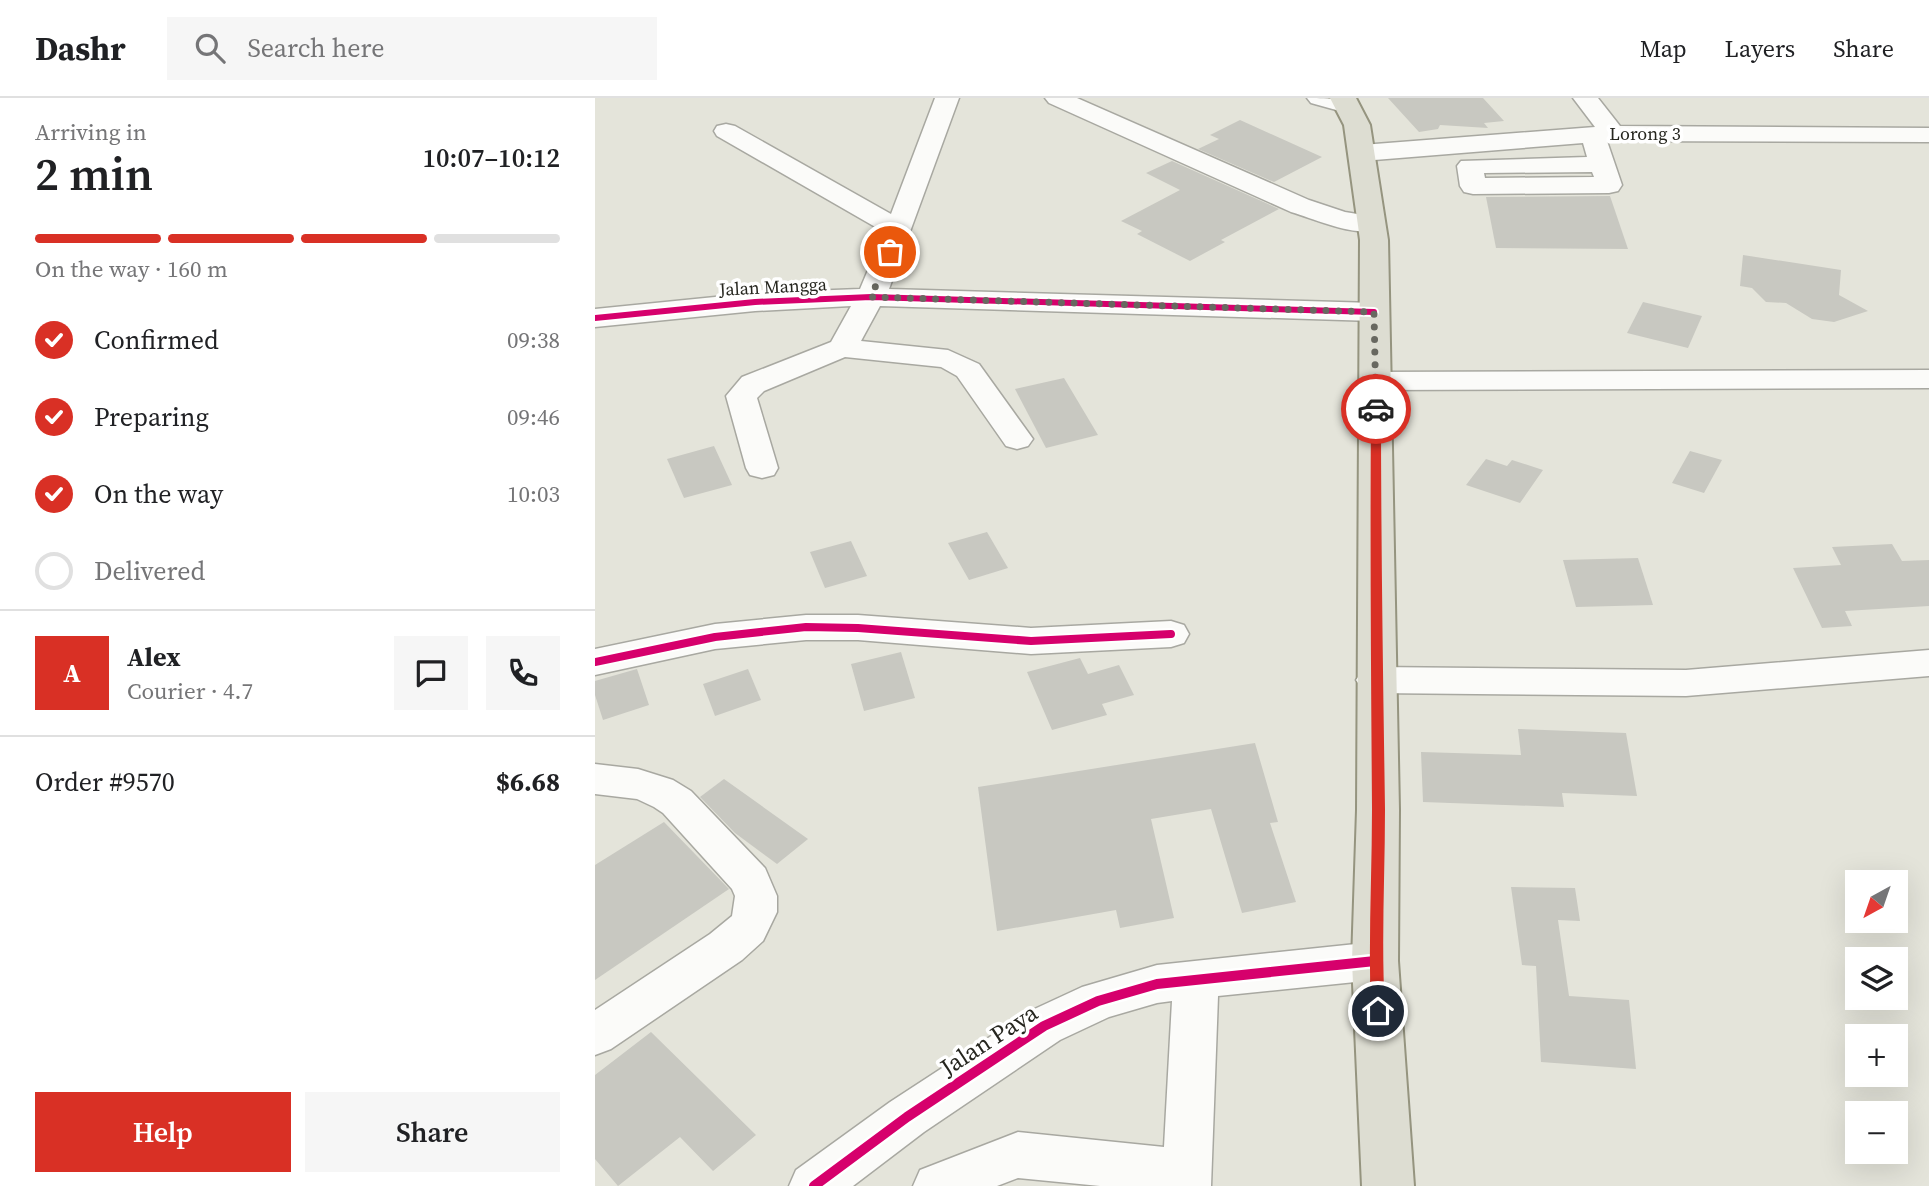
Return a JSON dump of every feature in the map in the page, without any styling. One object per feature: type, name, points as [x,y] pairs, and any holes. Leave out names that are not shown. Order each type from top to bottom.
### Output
[{"type":"main road","points":[[1336,101],[1357,125],[1362,153],[1344,218],[1374,312],[1378,810],[1375,961],[1388,1186]]},
{"type":"street","points":[[842,348],[871,297],[947,98]]},
{"type":"street","points":[[1057,98],[1344,218]]},
{"type":"street","points":[[1585,98],[1603,134],[1602,164]]},
{"type":"street","points":[[726,131],[899,229]]},
{"type":"street","name":"Lorong 3","points":[[1362,153],[1603,134],[1929,135]]},
{"type":"street","name":"Jalan Mangga","points":[[595,318],[755,302],[871,297],[1374,312]]},
{"type":"street","points":[[762,468],[741,397],[753,384],[842,348],[948,359],[968,370],[1017,439]]},
{"type":"street","points":[[1376,382],[1929,379]]},
{"type":"street","points":[[595,662],[650,648],[835,627],[1024,640],[1088,640],[1171,634]]},
{"type":"street","points":[[1375,680],[1686,683],[1929,663]]},
{"type":"street","points":[[595,779],[643,785],[665,793],[677,802],[750,880],[756,896],[755,912],[748,928],[733,941],[595,1035]]},
{"type":"street","name":"Jalan Paya","points":[[814,1186],[908,1117],[1044,1026],[1098,1001],[1157,984],[1375,961]]},
{"type":"street","points":[[938,1186],[1019,1155],[1186,1179],[1196,981]]},
{"type":"building","points":[[1388,98],[1483,98],[1504,121],[1484,123],[1488,128],[1440,125],[1438,129],[1419,132]]},
{"type":"building","points":[[1240,120],[1322,157],[1274,182],[1198,149],[1219,139],[1210,135]]},
{"type":"building","points":[[1172,161],[1279,209],[1221,240],[1225,242],[1190,261],[1137,234],[1142,231],[1121,221],[1180,190],[1146,173]]},
{"type":"building","points":[[1610,196],[1628,249],[1496,248],[1486,197]]},
{"type":"building","points":[[1743,255],[1841,270],[1839,295],[1868,311],[1834,322],[1812,319],[1786,303],[1766,302],[1752,288],[1740,286]]},
{"type":"building","points":[[1643,302],[1702,316],[1688,348],[1627,333]]},
{"type":"building","points":[[1064,378],[1098,435],[1046,448],[1015,389]]},
{"type":"building","points":[[714,446],[732,485],[684,498],[667,459]]},
{"type":"building","points":[[1690,451],[1722,460],[1704,493],[1672,483]]},
{"type":"building","points":[[1486,459],[1507,466],[1512,460],[1543,470],[1520,503],[1466,485]]},
{"type":"building","points":[[987,532],[1008,568],[969,580],[948,543]]},
{"type":"building","points":[[851,541],[867,576],[825,588],[810,552]]},
{"type":"building","points":[[1892,544],[1902,561],[1929,560],[1929,606],[1845,611],[1852,626],[1822,628],[1793,568],[1841,565],[1832,547]]},
{"type":"building","points":[[1638,558],[1653,605],[1576,607],[1563,560]]},
{"type":"building","points":[[901,652],[915,698],[864,711],[851,664]]},
{"type":"building","points":[[1080,658],[1088,674],[1119,665],[1134,695],[1102,704],[1107,715],[1052,730],[1027,672]]},
{"type":"building","points":[[637,669],[649,705],[603,720],[595,695],[595,681]]},
{"type":"building","points":[[748,669],[761,700],[715,716],[703,684]]},
{"type":"building","points":[[1518,729],[1626,733],[1637,796],[1562,793],[1564,807],[1423,802],[1421,752],[1521,755]]},
{"type":"building","points":[[1255,743],[1278,822],[1270,823],[1296,902],[1242,913],[1211,809],[1151,819],[1174,918],[1120,928],[1116,910],[997,931],[978,787]]},
{"type":"building","points":[[724,779],[808,839],[777,864],[735,833],[700,797]]},
{"type":"building","points":[[664,822],[729,889],[595,980],[595,865]]},
{"type":"building","points":[[1511,887],[1575,888],[1580,921],[1558,920],[1569,996],[1629,1000],[1636,1069],[1541,1062],[1536,966],[1522,965]]},
{"type":"building","points":[[651,1032],[756,1135],[713,1171],[680,1137],[618,1186],[595,1159],[595,1075]]},
{"type":"cycle path","points":[[595,318],[755,302],[871,297],[1374,312]]},
{"type":"cycle path","points":[[595,662],[715,637],[806,627],[858,628],[1031,641],[1171,634]]},
{"type":"cycle path","points":[[814,1186],[907,1117],[1044,1026],[1098,1001],[1157,984],[1375,961]]},
{"type":"way so far","points":[[890,252],[871,297],[1374,312],[1376,409]]},
{"type":"route","points":[[1376,409],[1375,680],[1378,810],[1375,961],[1378,1011]]}]
